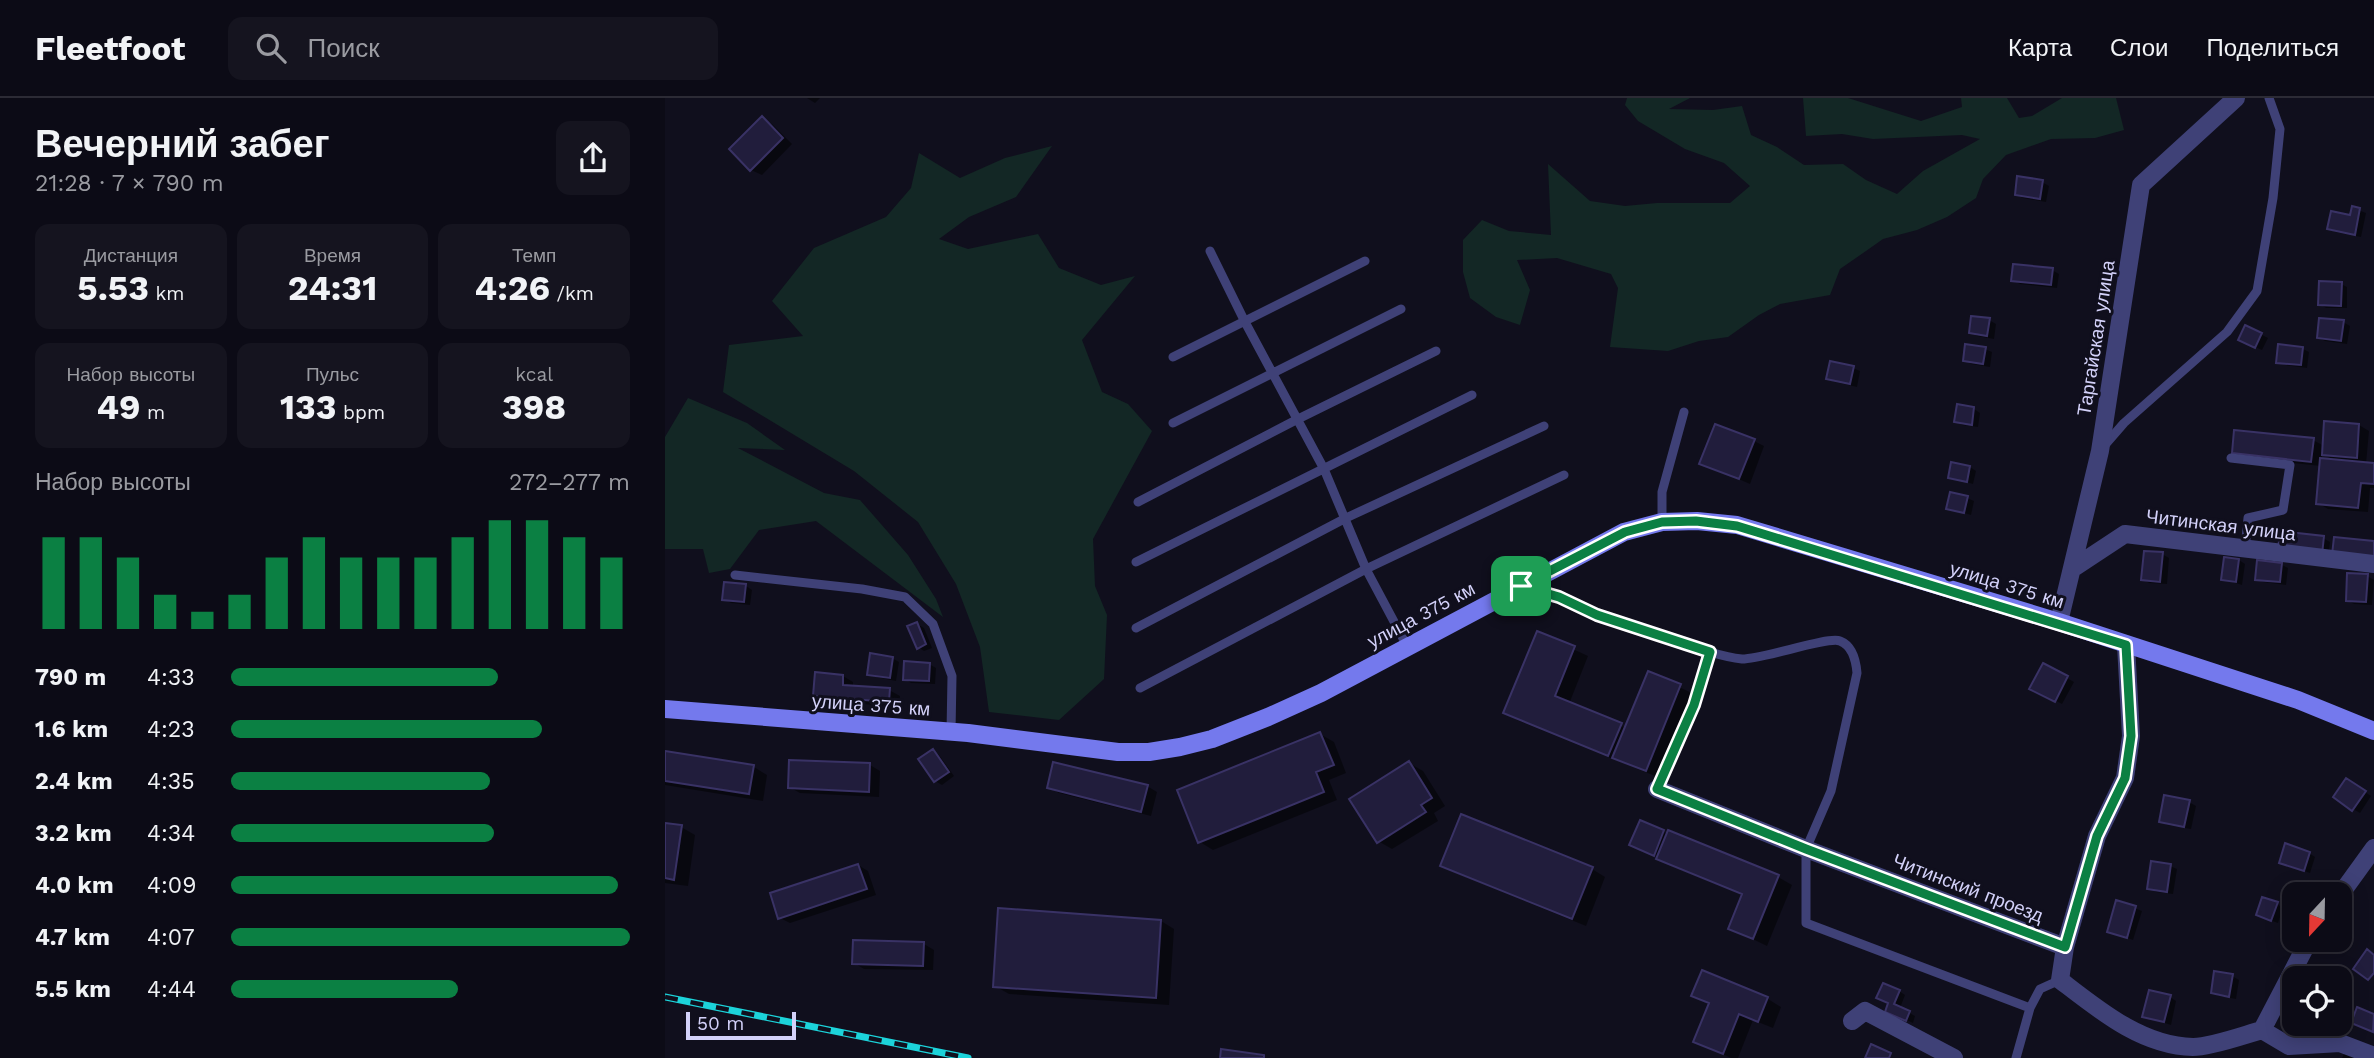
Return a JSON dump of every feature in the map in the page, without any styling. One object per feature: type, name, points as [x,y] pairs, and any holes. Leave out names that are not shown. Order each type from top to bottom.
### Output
[{"type":"main road","name":"улица 375 км","points":[[665,709],[951,732],[1118,752],[1149,752],[1180,747],[1212,739],[1321,693],[1603,541],[1662,522],[1696,521],[1737,526],[2059,622],[2298,700],[2374,731]]},
{"type":"street","name":"Таргайская улица","points":[[2059,622],[2100,451],[2141,185],[2237,98]]},
{"type":"street","name":"Читинская улица","points":[[2072,569],[2125,534],[2374,564]]},
{"type":"street","points":[[2126,645],[2131,736],[2125,778],[2097,836],[2065,947],[2060,980],[2102,1012],[2156,1042],[2196,1047],[2262,1030],[2303,952]]},
{"type":"street","name":"Читинский проезд","points":[[1657,789],[1806,849],[2065,947]]},
{"type":"street","points":[[2349,882],[2374,848]]},
{"type":"street","points":[[1852,1021],[1865,1011],[1954,1058]]},
{"type":"street","points":[[2262,1030],[2292,1052],[2340,1043],[2374,1056]]},
{"type":"lane","points":[[2100,451],[2124,423],[2227,331],[2257,291],[2273,198],[2280,129],[2269,98]]},
{"type":"lane","points":[[1210,251],[1324,469],[1366,569],[1407,646]]},
{"type":"lane","points":[[1173,357],[1366,261]]},
{"type":"lane","points":[[1173,423],[1401,309]]},
{"type":"lane","points":[[1138,502],[1296,419],[1436,351]]},
{"type":"lane","points":[[1136,562],[1472,395]]},
{"type":"lane","points":[[1662,522],[1661,492],[1684,412]]},
{"type":"lane","points":[[1136,628],[1346,517],[1543,426]]},
{"type":"lane","points":[[2231,458],[2290,465],[2283,510],[2248,518],[2245,549]]},
{"type":"lane","points":[[1140,688],[1366,569],[1565,475]]},
{"type":"lane","points":[[735,575],[862,589],[905,597],[933,624],[952,676],[951,732]]},
{"type":"lane","points":[[1521,586],[1559,597],[1597,615],[1710,652],[1744,659],[1772,655],[1829,640],[1840,640],[1849,647],[1855,657],[1857,673],[1831,791],[1806,849],[1806,923],[2029,1008]]},
{"type":"lane","points":[[1657,789],[1694,705],[1710,652]]},
{"type":"lane","points":[[2016,1058],[2029,1008],[2040,989],[2060,980]]},
{"type":"green space","points":[[1627,98],[1690,98],[1669,109],[1713,110],[1742,106],[1751,135],[1777,147],[1804,165],[1843,164],[1866,180],[1897,194],[1923,171],[1980,139],[1962,135],[1873,139],[1842,134],[1806,136],[1803,98],[1848,98],[1921,121],[1962,107],[1961,98],[2007,98],[2019,118],[2032,116],[2062,98],[2116,98],[2124,130],[2095,138],[2051,139],[2006,155],[1983,179],[1976,198],[1947,217],[1917,230],[1883,239],[1840,269],[1830,295],[1780,304],[1728,337],[1699,341],[1668,351],[1610,347],[1618,288],[1611,274],[1557,258],[1517,260],[1530,290],[1520,325],[1496,317],[1470,298],[1463,272],[1463,240],[1482,220],[1509,231],[1551,235],[1548,164],[1590,201],[1625,206],[1730,203],[1750,186],[1724,163],[1685,149],[1638,121],[1625,105]]},
{"type":"green space","points":[[1052,146],[1016,197],[969,217],[939,239],[968,249],[1038,234],[1059,268],[1101,285],[1135,276],[1082,340],[1102,392],[1128,404],[1152,431],[1093,539],[1095,586],[1107,615],[1104,679],[1059,720],[989,712],[980,647],[956,584],[918,522],[854,471],[723,392],[729,345],[803,336],[772,301],[814,248],[886,217],[911,188],[919,153],[960,178],[1005,158]]},
{"type":"green space","points":[[688,398],[747,423],[785,450],[738,448],[824,493],[860,500],[908,555],[936,599],[943,617],[816,521],[759,530],[730,569],[709,573],[703,549],[665,549],[665,437]]},
{"type":"building","points":[[762,116],[783,138],[750,171],[729,149]]},
{"type":"building","points":[[2017,176],[2043,180],[2040,199],[2015,195]]},
{"type":"building","points":[[2352,206],[2360,208],[2355,235],[2327,229],[2331,211],[2350,215]]},
{"type":"building","points":[[2013,264],[2053,268],[2051,285],[2011,281]]},
{"type":"building","points":[[2319,281],[2342,282],[2341,306],[2318,305]]},
{"type":"building","points":[[1971,316],[1990,318],[1987,336],[1969,333]]},
{"type":"building","points":[[2319,318],[2344,320],[2341,341],[2317,338]]},
{"type":"building","points":[[2245,325],[2262,333],[2255,348],[2238,340]]},
{"type":"building","points":[[1965,344],[1986,347],[1983,364],[1963,361]]},
{"type":"building","points":[[2278,344],[2303,347],[2301,365],[2276,363]]},
{"type":"building","points":[[1830,361],[1854,366],[1850,384],[1826,379]]},
{"type":"building","points":[[1957,404],[1974,407],[1972,425],[1954,422]]},
{"type":"building","points":[[2324,421],[2359,424],[2357,458],[2322,455]]},
{"type":"building","points":[[1715,424],[1755,439],[1739,479],[1699,464]]},
{"type":"building","points":[[2234,430],[2314,438],[2311,462],[2232,453]]},
{"type":"building","points":[[2320,458],[2374,463],[2374,484],[2361,483],[2358,508],[2316,504]]},
{"type":"building","points":[[1951,462],[1970,466],[1967,482],[1948,478]]},
{"type":"building","points":[[1950,492],[1968,496],[1964,513],[1946,509]]},
{"type":"building","points":[[2280,531],[2324,536],[2322,555],[2278,550]]},
{"type":"building","points":[[2334,537],[2374,541],[2374,559],[2332,555]]},
{"type":"building","points":[[2144,551],[2163,552],[2160,582],[2141,580]]},
{"type":"building","points":[[2224,557],[2239,559],[2236,582],[2221,580]]},
{"type":"building","points":[[2257,560],[2282,563],[2280,582],[2255,580]]},
{"type":"building","points":[[2347,573],[2368,574],[2366,602],[2346,601]]},
{"type":"building","points":[[724,582],[746,584],[744,602],[722,600]]},
{"type":"building","points":[[917,622],[926,644],[917,649],[907,626]]},
{"type":"building","points":[[1537,631],[1575,646],[1555,696],[1622,723],[1608,756],[1503,713]]},
{"type":"building","points":[[870,653],[893,657],[890,678],[867,675]]},
{"type":"building","points":[[904,661],[930,663],[929,681],[903,680]]},
{"type":"building","points":[[2043,663],[2068,676],[2055,702],[2029,689]]},
{"type":"building","points":[[1648,671],[1681,684],[1646,771],[1612,758]]},
{"type":"building","points":[[815,672],[843,675],[843,685],[890,688],[889,702],[813,696]]},
{"type":"building","points":[[1320,732],[1334,765],[1316,772],[1324,792],[1198,843],[1177,790]]},
{"type":"building","points":[[933,749],[949,772],[934,782],[918,759]]},
{"type":"building","points":[[665,751],[754,765],[749,794],[665,781]]},
{"type":"building","points":[[789,760],[870,763],[869,792],[788,788]]},
{"type":"building","points":[[1409,761],[1432,798],[1421,805],[1426,812],[1377,843],[1349,799]]},
{"type":"building","points":[[1053,762],[1148,785],[1141,812],[1047,788]]},
{"type":"building","points":[[2346,778],[2366,791],[2352,811],[2333,797]]},
{"type":"building","points":[[2164,795],[2190,800],[2184,827],[2159,822]]},
{"type":"building","points":[[1461,814],[1593,867],[1572,919],[1440,866]]},
{"type":"building","points":[[1640,820],[1664,830],[1654,856],[1629,845]]},
{"type":"building","points":[[665,823],[682,825],[674,880],[665,878]]},
{"type":"building","points":[[1668,830],[1779,875],[1753,939],[1728,929],[1742,894],[1656,859]]},
{"type":"building","points":[[2285,843],[2310,852],[2304,871],[2279,863]]},
{"type":"building","points":[[2151,861],[2171,864],[2167,892],[2147,889]]},
{"type":"building","points":[[858,864],[867,889],[778,919],[770,893]]},
{"type":"building","points":[[2262,897],[2278,902],[2271,921],[2256,915]]},
{"type":"building","points":[[2116,900],[2136,906],[2127,938],[2107,932]]},
{"type":"building","points":[[998,908],[1161,920],[1156,998],[993,987]]},
{"type":"building","points":[[853,940],[924,942],[923,966],[852,964]]},
{"type":"building","points":[[2367,949],[2374,955],[2374,973],[2368,980],[2353,969]]},
{"type":"building","points":[[1702,970],[1768,997],[1758,1022],[1739,1014],[1723,1054],[1693,1042],[1709,1003],[1691,996]]},
{"type":"building","points":[[2214,971],[2233,974],[2229,997],[2211,993]]},
{"type":"building","points":[[1883,983],[1900,990],[1894,1004],[1910,1011],[1906,1021],[1885,1012],[1888,1003],[1876,998]]},
{"type":"building","points":[[2149,990],[2171,995],[2164,1022],[2142,1017]]},
{"type":"building","points":[[2357,1007],[2374,1014],[2373,1032],[2352,1023]]},
{"type":"building","points":[[1871,1044],[1891,1053],[1889,1058],[1865,1058]]},
{"type":"building","points":[[1221,1049],[1264,1055],[1264,1058],[1220,1058]]},
{"type":"railway","points":[[665,997],[968,1058]]},
{"type":"route","points":[[1696,521],[1737,526],[2059,622],[2126,645],[2131,736],[2125,778],[2097,836],[2065,947],[1806,849],[1657,789],[1694,705],[1710,652],[1597,615],[1559,597],[1521,586],[1603,541],[1625,532],[1662,522],[1696,521]]}]
